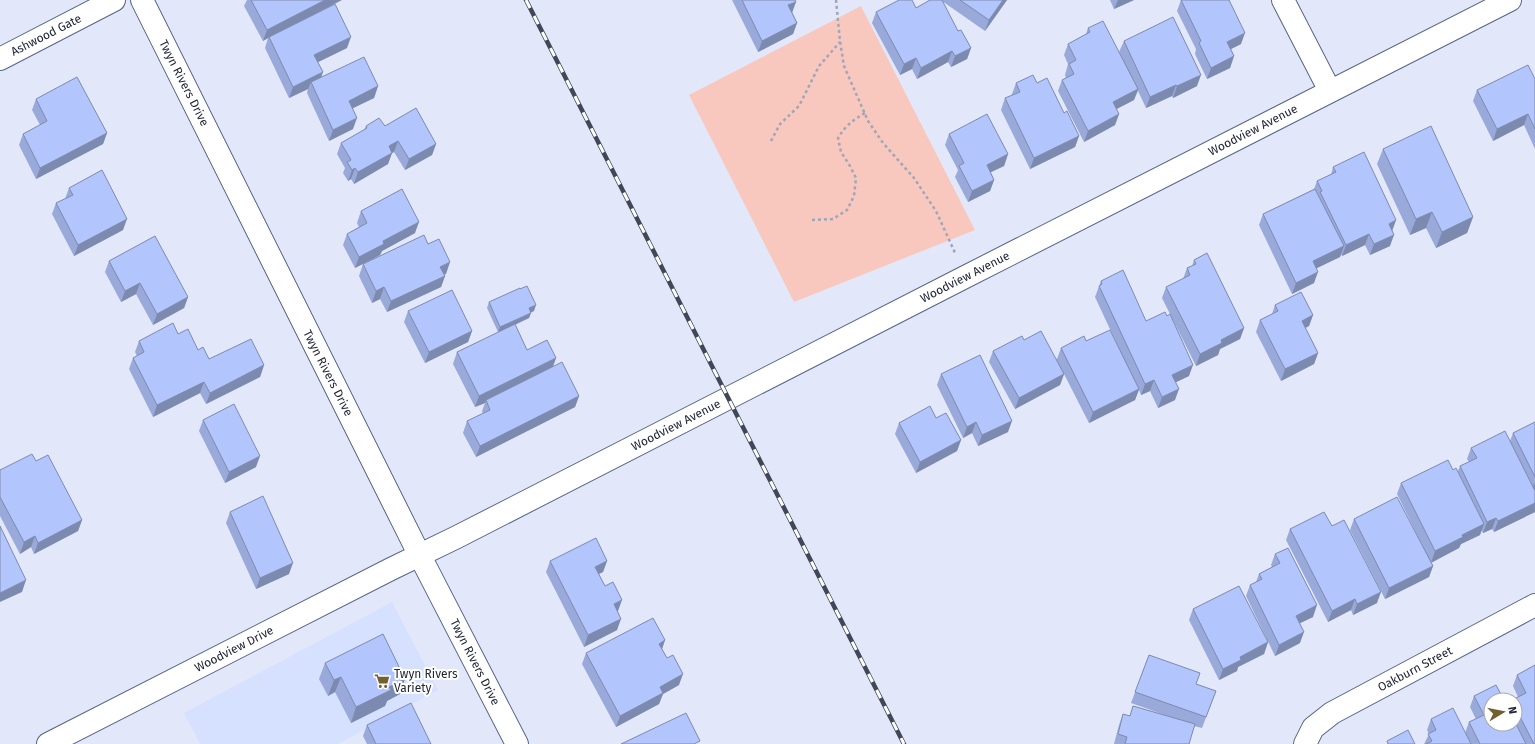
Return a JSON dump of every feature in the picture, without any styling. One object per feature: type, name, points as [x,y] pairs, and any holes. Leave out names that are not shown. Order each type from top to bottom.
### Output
[{"type":"street","name":"Ashwood Gate","points":[[0,59],[114,0]]},
{"type":"street","name":"Twyn Rivers Drive","points":[[142,0],[420,556],[517,744]]},
{"type":"street","points":[[1283,0],[1330,91]]},
{"type":"street","name":"Woodview Avenue","points":[[420,556],[1510,0]]},
{"type":"street","name":"Woodview Drive","points":[[48,744],[420,556]]},
{"type":"street","name":"Oakburn Street","points":[[1305,744],[1313,728],[1332,713],[1535,605]]},
{"type":"path","points":[[836,0],[844,66],[868,121],[883,143],[914,178],[936,211],[967,276]]},
{"type":"path","points":[[771,141],[780,124],[799,106],[819,66],[840,42]]},
{"type":"path","points":[[812,220],[833,219],[848,210],[854,196],[856,178],[841,152],[838,138],[844,128],[854,119],[865,113]]},
{"type":"shaded area","points":[[861,6],[975,230],[794,302],[689,95]]},
{"type":"shaded area","points":[[392,602],[438,690],[338,744],[200,744],[184,713]]},
{"type":"building","points":[[251,0],[325,0],[267,30]]},
{"type":"building","points":[[742,0],[795,0],[796,2],[788,5],[797,23],[762,41]]},
{"type":"building","points":[[899,0],[912,0],[916,8],[930,0],[942,0],[958,31],[961,30],[971,48],[955,56],[952,51],[921,68],[916,58],[904,64],[876,12]]},
{"type":"building","points":[[960,0],[1003,0],[989,20]]},
{"type":"building","points":[[1181,0],[1229,0],[1245,33],[1227,42],[1234,56],[1211,68],[1199,43],[1201,41]]},
{"type":"building","points":[[335,4],[351,37],[314,55],[323,72],[293,87],[269,37]]},
{"type":"building","points":[[1173,17],[1201,75],[1150,97],[1124,41]]},
{"type":"building","points":[[1103,21],[1138,89],[1113,102],[1119,114],[1088,131],[1062,80],[1074,74],[1069,64],[1076,60],[1068,44],[1090,32],[1088,28]]},
{"type":"building","points":[[364,57],[378,86],[349,101],[357,118],[333,130],[311,82]]},
{"type":"building","points":[[1528,65],[1535,79],[1535,129],[1528,114],[1497,129],[1477,90]]},
{"type":"building","points":[[1033,75],[1037,83],[1047,78],[1064,113],[1067,111],[1079,136],[1034,158],[1005,98],[1020,92],[1016,83]]},
{"type":"building","points":[[77,77],[107,133],[40,168],[23,134],[47,121],[36,99]]},
{"type":"building","points":[[416,108],[436,144],[409,159],[398,141],[389,146],[392,153],[358,172],[355,168],[352,170],[347,162],[351,160],[341,143],[367,128],[366,126],[379,118],[385,126]]},
{"type":"building","points":[[987,114],[1008,154],[987,165],[994,180],[972,191],[959,166],[964,163],[949,134]]},
{"type":"building","points":[[1431,126],[1473,217],[1442,232],[1432,212],[1416,219],[1383,149]]},
{"type":"building","points":[[1364,152],[1396,220],[1389,224],[1394,235],[1374,244],[1369,234],[1346,245],[1320,192],[1322,191],[1317,181],[1336,172],[1333,167]]},
{"type":"building","points":[[102,170],[127,219],[78,245],[56,203],[73,195],[69,188]]},
{"type":"building","points":[[402,189],[419,222],[383,241],[384,244],[359,257],[347,234],[367,223],[361,211]]},
{"type":"building","points":[[1315,189],[1344,246],[1313,261],[1318,272],[1296,283],[1263,214]]},
{"type":"building","points":[[424,235],[428,244],[439,239],[450,262],[440,267],[445,276],[391,301],[384,287],[376,291],[363,264]]},
{"type":"building","points":[[155,236],[188,297],[157,314],[140,283],[125,291],[109,261]]},
{"type":"building","points":[[1207,253],[1244,328],[1221,340],[1222,343],[1200,354],[1166,287],[1190,275],[1187,268],[1196,264],[1194,260]]},
{"type":"building","points":[[1123,270],[1146,321],[1165,312],[1167,316],[1170,314],[1193,365],[1172,375],[1179,389],[1162,397],[1154,380],[1145,384],[1099,286],[1102,284],[1101,281]]},
{"type":"building","points":[[527,286],[536,305],[529,308],[531,313],[500,327],[489,302]]},
{"type":"building","points":[[452,290],[472,331],[429,352],[408,311]]},
{"type":"building","points":[[1301,292],[1313,315],[1302,321],[1318,353],[1285,369],[1260,320],[1278,311],[1275,305]]},
{"type":"building","points":[[173,323],[178,334],[188,329],[198,350],[203,347],[209,359],[251,339],[264,365],[210,393],[204,382],[157,405],[133,358],[144,352],[139,341]]},
{"type":"building","points":[[515,324],[527,350],[547,340],[556,358],[479,396],[457,352]]},
{"type":"building","points":[[1110,330],[1139,389],[1093,412],[1061,348],[1084,336],[1086,341]]},
{"type":"building","points":[[1041,331],[1064,374],[1019,398],[993,351],[1022,336],[1024,340]]},
{"type":"building","points":[[980,355],[1012,421],[982,435],[976,422],[967,427],[941,374]]},
{"type":"building","points":[[562,362],[579,396],[480,446],[467,421],[490,410],[486,400]]},
{"type":"building","points":[[234,404],[260,456],[229,472],[203,420]]},
{"type":"building","points":[[930,406],[936,418],[946,413],[961,440],[920,462],[899,423]]},
{"type":"building","points":[[1535,422],[1535,477],[1513,433]]},
{"type":"building","points":[[1505,431],[1535,491],[1535,503],[1498,521],[1496,518],[1487,522],[1460,466],[1477,458],[1471,448]]},
{"type":"building","points":[[32,454],[36,461],[48,455],[82,520],[38,543],[35,536],[24,542],[0,497],[0,470]]},
{"type":"building","points":[[1448,460],[1453,470],[1456,468],[1484,524],[1462,535],[1463,537],[1435,551],[1401,483]]},
{"type":"building","points":[[263,496],[293,563],[260,578],[230,512]]},
{"type":"building","points":[[1397,497],[1433,566],[1389,588],[1354,519]]},
{"type":"building","points":[[1324,512],[1332,526],[1344,520],[1381,592],[1357,604],[1355,599],[1332,611],[1290,529]]},
{"type":"building","points":[[0,526],[26,580],[0,593]]},
{"type":"building","points":[[596,538],[607,561],[595,567],[605,586],[613,582],[622,600],[614,604],[621,619],[588,635],[550,561]]},
{"type":"building","points":[[1288,548],[1317,605],[1296,616],[1304,632],[1279,645],[1250,585],[1262,579],[1259,574],[1280,563],[1275,554]]},
{"type":"building","points":[[1239,586],[1268,642],[1240,657],[1241,660],[1223,669],[1193,609]]},
{"type":"building","points":[[653,618],[665,640],[659,644],[667,658],[673,655],[683,674],[660,687],[663,693],[620,716],[586,653]]},
{"type":"building","points":[[383,634],[405,679],[389,687],[391,690],[356,707],[341,677],[334,680],[325,663]]},
{"type":"building","points":[[1149,655],[1200,673],[1196,684],[1216,691],[1206,717],[1135,692]]},
{"type":"building","points":[[1535,665],[1535,744],[1523,723],[1523,694],[1526,693],[1517,675]]},
{"type":"building","points":[[1496,685],[1500,692],[1483,692],[1483,713],[1474,696]]},
{"type":"building","points":[[411,703],[431,744],[376,744],[367,725]]},
{"type":"building","points":[[1133,706],[1195,724],[1189,744],[1125,744],[1127,737],[1118,734],[1123,714],[1130,716]]},
{"type":"building","points":[[1453,708],[1471,744],[1426,744],[1432,741],[1428,734],[1436,730],[1431,719]]},
{"type":"building","points":[[686,713],[700,741],[694,744],[621,744]]},
{"type":"building","points":[[1483,715],[1483,732],[1520,732],[1526,744],[1480,744],[1469,722]]},
{"type":"building","points":[[1408,730],[1415,744],[1388,744],[1387,741]]},
{"type":"railway","points":[[526,0],[904,744]]},
{"type":"place","name":"Twyn Rivers Variety","points":[[382,681]]}]
